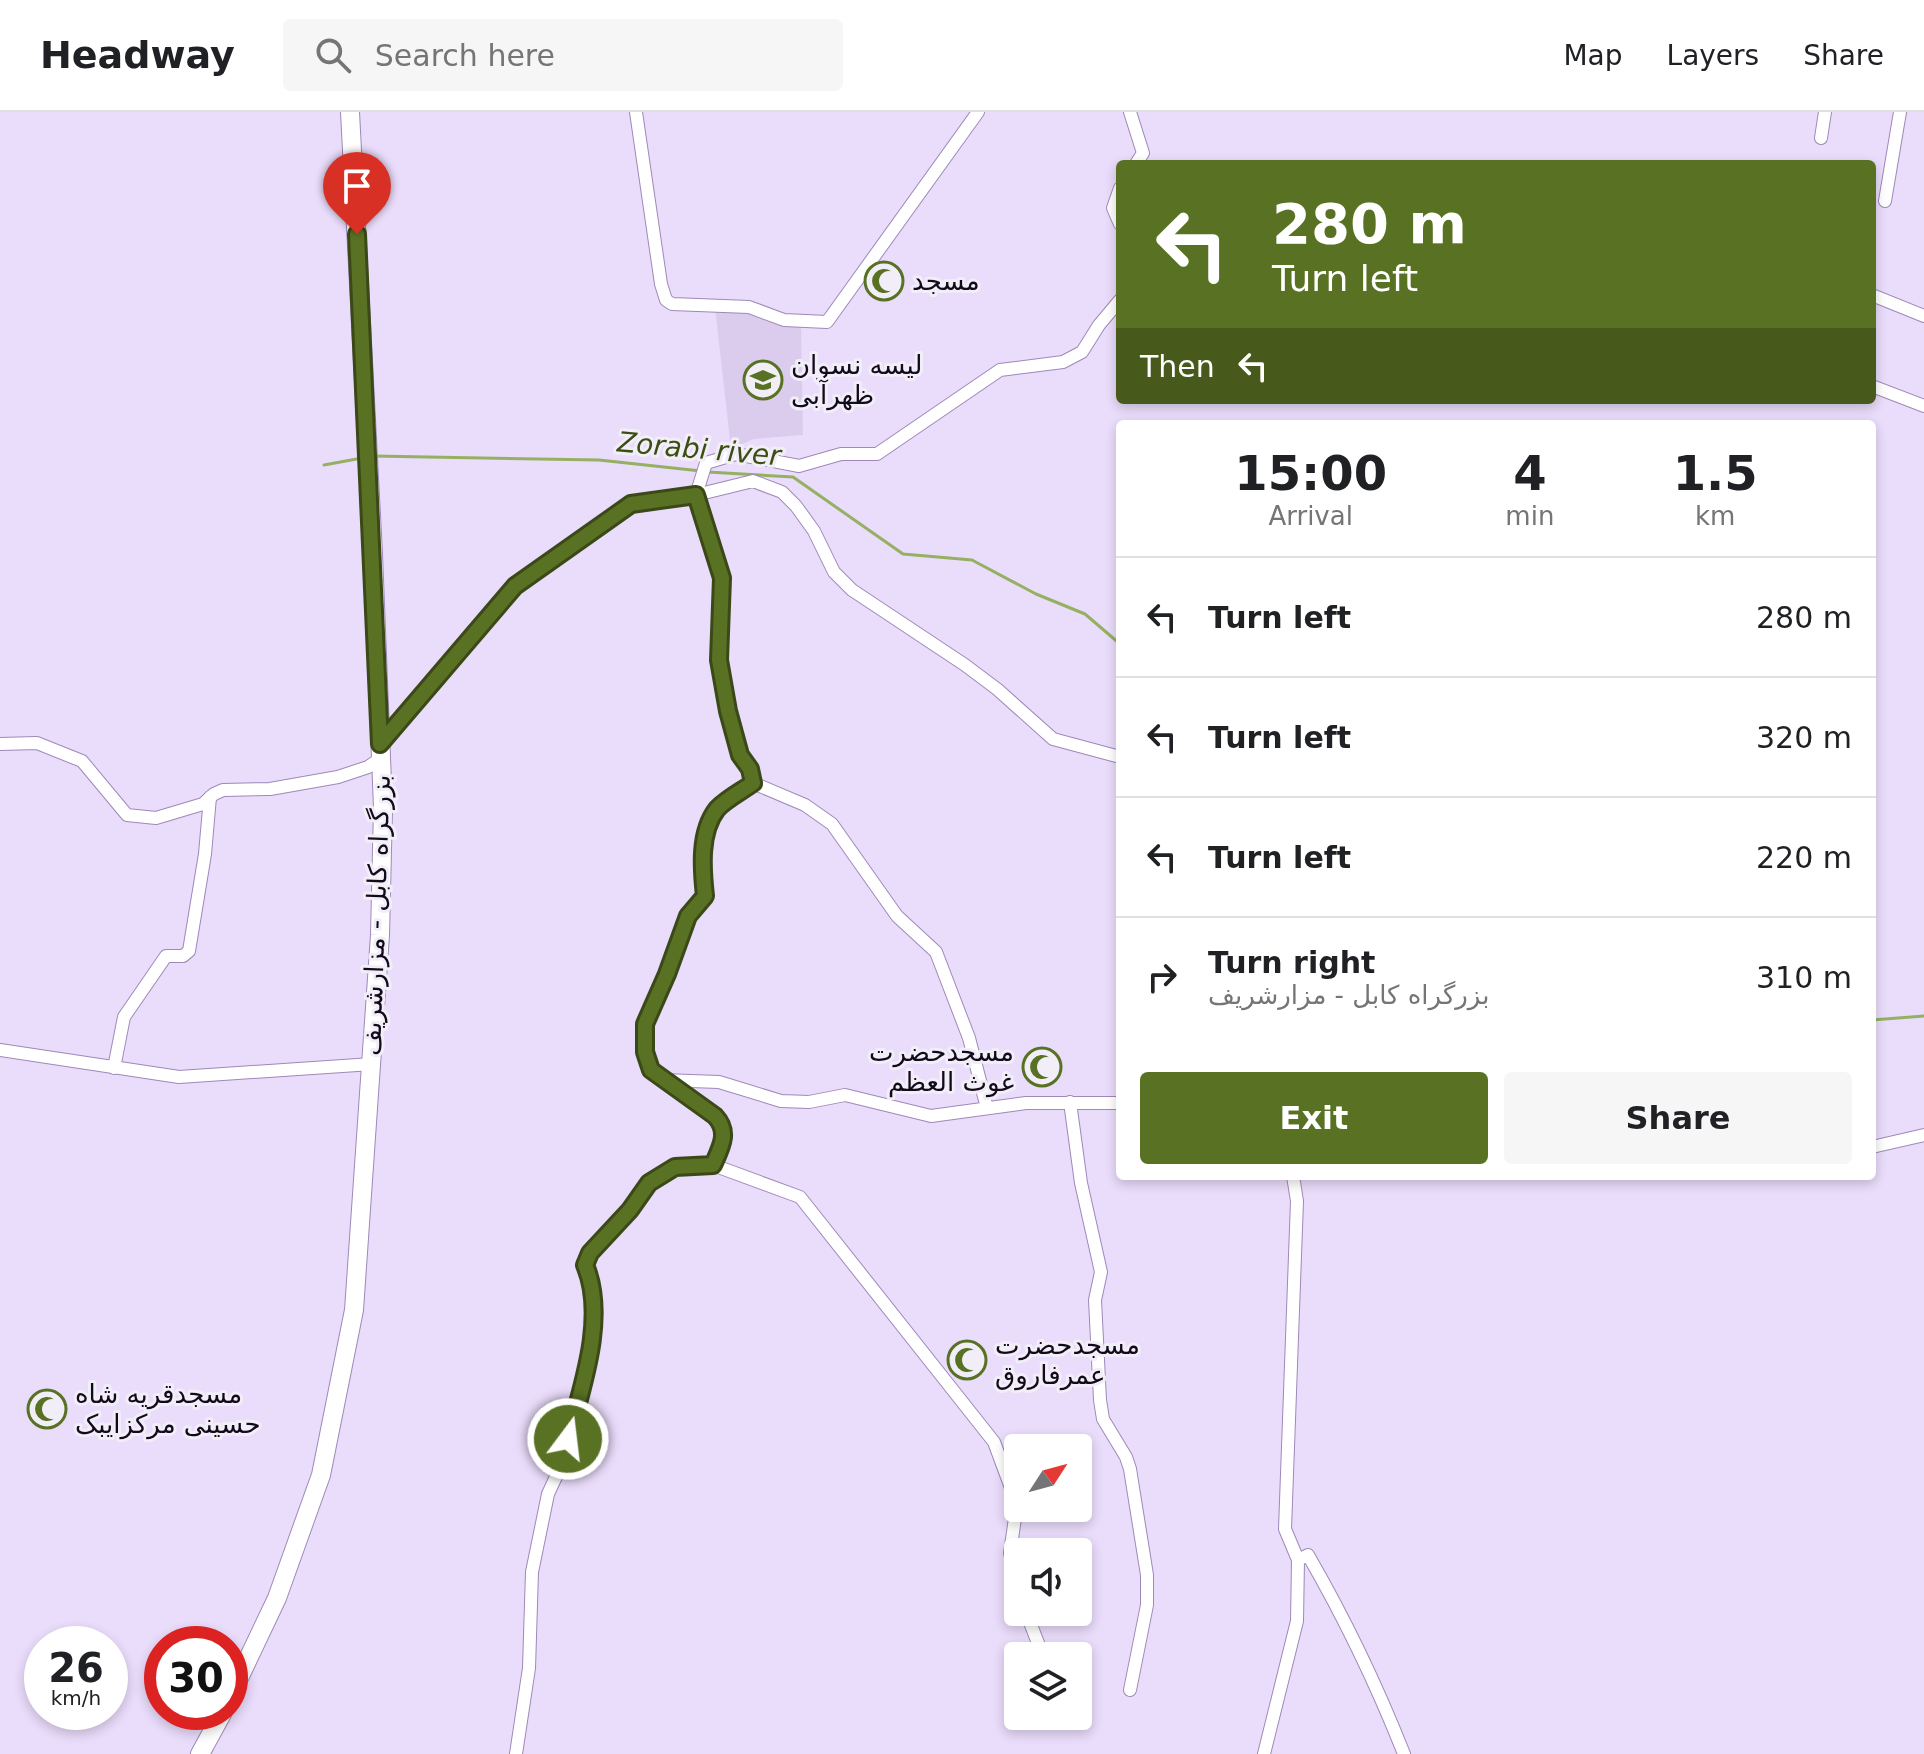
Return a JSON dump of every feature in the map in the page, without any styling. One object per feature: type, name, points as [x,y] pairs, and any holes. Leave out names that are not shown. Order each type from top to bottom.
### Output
[{"type":"highway","name":"بزرگراه کابل - مزارشریف","points":[[248,1659],[277,1598],[321,1475],[354,1310],[372,1064],[380,935],[383,808],[350,112]]},
{"type":"highway","points":[[200,1754],[213,1730]]},
{"type":"street","points":[[636,112],[661,284],[666,300],[686,306],[749,307],[784,320],[807,322],[827,322],[978,112]]},
{"type":"street","points":[[1130,112],[1143,153],[1139,160]]},
{"type":"street","points":[[1821,138],[1825,112]]},
{"type":"street","points":[[1885,201],[1900,112]]},
{"type":"street","points":[[1876,297],[1924,316]]},
{"type":"street","points":[[753,783],[750,769],[740,755],[719,660],[722,578],[696,495],[706,463],[736,454],[799,466],[841,454],[877,454],[1000,370],[1063,362],[1082,352],[1116,305]]},
{"type":"street","points":[[1876,388],[1924,406]]},
{"type":"street","points":[[0,744],[37,743],[82,761],[127,815],[156,818],[203,804],[223,790],[270,789],[338,777],[368,767],[515,586],[631,504],[696,495],[753,481],[782,492],[814,531],[834,572],[852,590],[976,673],[1053,739],[1116,756]]},
{"type":"street","points":[[713,1165],[724,1142],[722,1124],[651,1070],[645,1052],[645,1024],[688,916],[705,896],[706,833],[717,809],[753,783]]},
{"type":"street","points":[[753,783],[805,805],[832,824],[897,916],[936,952],[969,1038],[987,1108]]},
{"type":"street","points":[[114,1068],[124,1017],[166,956],[183,956],[189,951],[203,869],[210,797]]},
{"type":"street","points":[[0,1050],[179,1077],[372,1064]]},
{"type":"street","points":[[662,1080],[719,1082],[781,1101],[809,1102],[845,1095],[931,1116],[1070,1102],[1116,1103]]},
{"type":"street","points":[[1070,1102],[1081,1183],[1101,1272],[1095,1300],[1103,1419],[1130,1469],[1147,1575],[1147,1605],[1130,1690]]},
{"type":"street","points":[[1876,1146],[1924,1135]]},
{"type":"street","points":[[516,1754],[529,1668],[532,1572],[548,1494],[560,1468],[591,1354],[593,1283],[585,1265],[590,1253],[630,1210],[649,1183],[675,1167],[713,1165],[800,1197],[994,1442],[1017,1504],[1012,1538]]},
{"type":"street","points":[[1264,1754],[1297,1621],[1298,1560],[1285,1529],[1297,1201],[1294,1180]]},
{"type":"street","points":[[1298,1560],[1308,1555],[1324,1583],[1377,1687],[1404,1754]]},
{"type":"shaded area","name":"لیسه نسوان ظهرآبی","points":[[760,306],[761,318],[801,325],[803,435],[754,439],[731,449],[715,307]]},
{"type":"waterway","name":"Zorabi river","points":[[373,456],[599,460],[701,471]]},
{"type":"waterway","name":"Zorabi river","points":[[324,465],[362,458]]},
{"type":"waterway","name":"Zorabi river","points":[[708,472],[793,477],[903,554],[972,560],[1036,594],[1085,614],[1116,641]]},
{"type":"waterway","name":"Zorabi river","points":[[1876,1020],[1924,1016]]},
{"type":"place","name":"مسجد","points":[[884,281]]},
{"type":"place","name":"لیسه نسوان ظهرآبی","points":[[763,380]]},
{"type":"place","name":"مسجدحضرت غوث العظم","points":[[1042,1067]]},
{"type":"place","name":"مسجدحضرت عمرفاروق","points":[[967,1360]]},
{"type":"place","name":"مسجدقریه شاه حسینی مرکزایبک","points":[[47,1409]]},
{"type":"route","points":[[357,234],[380,744],[515,586],[631,504],[696,495],[722,578],[719,660],[740,755],[750,769],[753,783],[717,809],[706,833],[705,896],[688,916],[645,1024],[645,1052],[651,1070],[715,1116],[722,1124],[724,1142],[713,1165],[675,1167],[649,1183],[630,1210],[590,1253],[585,1265],[593,1283],[591,1354],[568,1439]]}]
